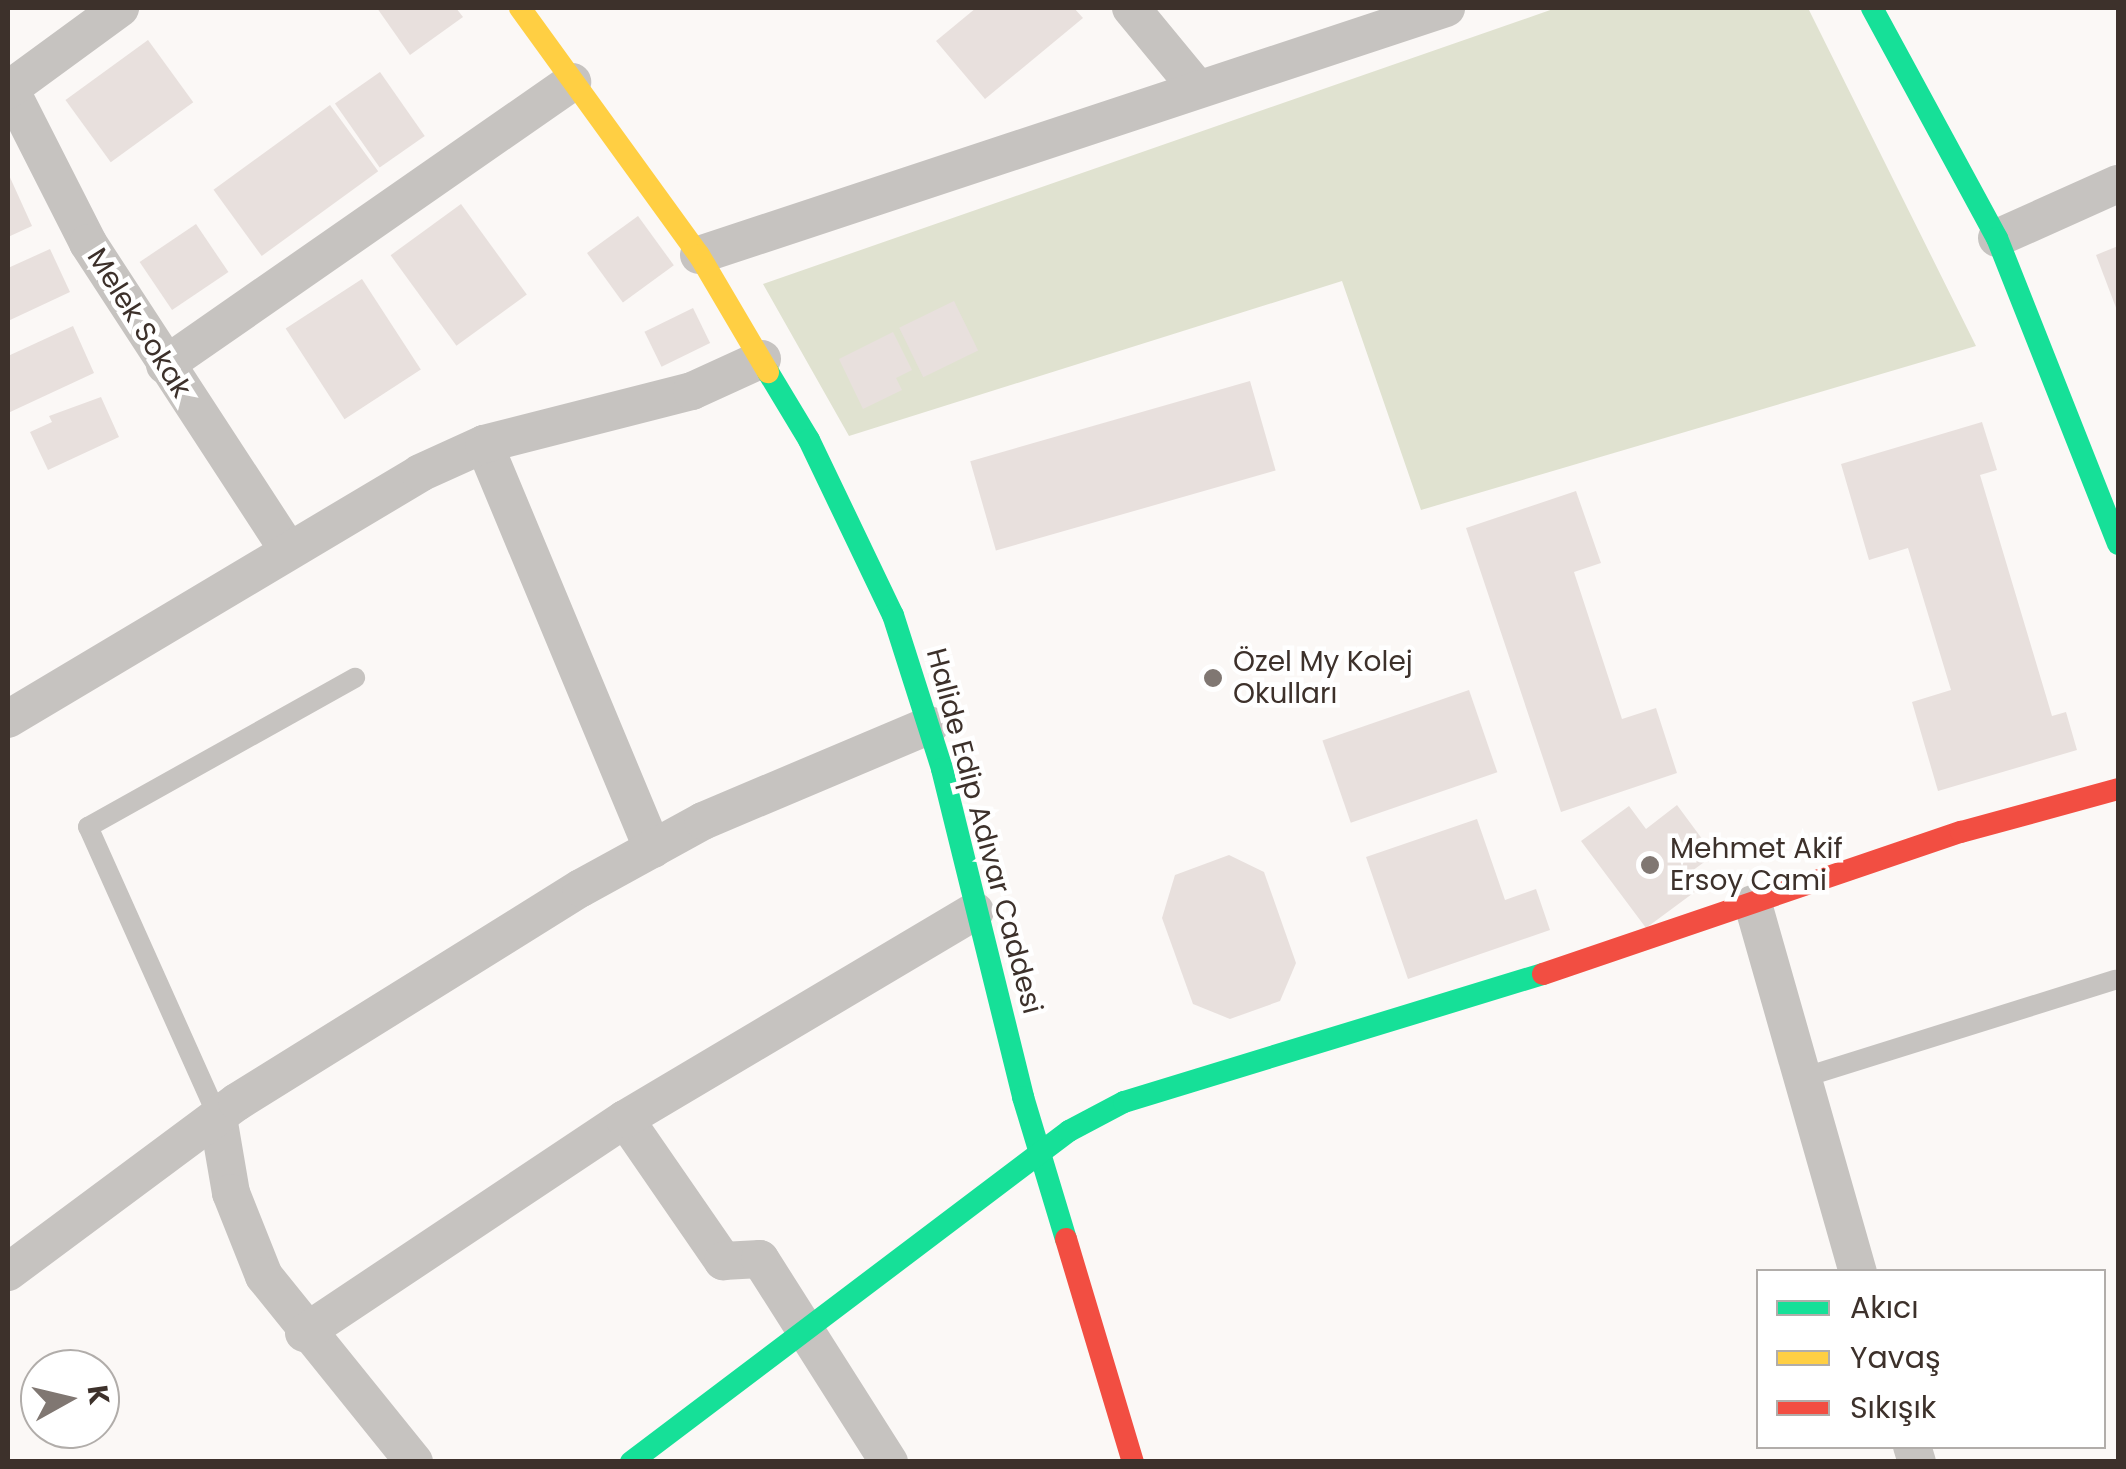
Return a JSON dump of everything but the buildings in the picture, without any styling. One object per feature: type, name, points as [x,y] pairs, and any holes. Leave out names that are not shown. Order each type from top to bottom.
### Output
[{"type":"street","points":[[8,88],[120,8]]},
{"type":"street","name":"Halide Edip Adıvar Caddesi","points":[[520,8],[699,255],[762,359],[881,589],[930,725],[1041,1156],[1133,1462]]},
{"type":"street","points":[[1131,8],[1197,88]]},
{"type":"street","points":[[699,255],[1446,8]]},
{"type":"street","points":[[1872,8],[1997,238],[2118,544]]},
{"type":"street","points":[[165,365],[572,82]]},
{"type":"street","name":"Melek Sokak","points":[[8,88],[88,243],[288,550]]},
{"type":"street","points":[[1997,238],[2118,184]]},
{"type":"street","points":[[8,720],[420,473],[484,444],[692,392],[762,359]]},
{"type":"street","points":[[484,444],[653,849]]},
{"type":"street","points":[[8,1272],[218,1117],[401,995],[653,849],[930,725]]},
{"type":"street","points":[[639,1459],[1070,1131],[1124,1102],[1468,999],[1961,832],[2118,789]]},
{"type":"street","points":[[1752,904],[1805,1076],[1857,1269]]},
{"type":"street","points":[[304,1333],[625,1119],[975,911]]},
{"type":"street","points":[[218,1117],[231,1193],[264,1276],[304,1333],[414,1462]]},
{"type":"street","points":[[625,1119],[724,1261],[760,1259],[810,1330],[889,1462]]},
{"type":"lane","points":[[218,1117],[88,826],[355,678]]},
{"type":"lane","points":[[1805,1076],[2115,980]]},
{"type":"green space","points":[[1556,8],[1808,8],[1976,346],[1421,510],[1342,281],[849,436],[763,284]]},
{"type":"traffic: fast","points":[[1872,8],[1997,238],[2118,544]]},
{"type":"traffic: fast","points":[[768,372],[809,440],[893,615],[942,769],[1023,1097],[1066,1239]]},
{"type":"traffic: fast","points":[[631,1462],[1069,1131],[1124,1102],[1543,974]]},
{"type":"traffic: slow","points":[[520,8],[699,255],[768,372]]},
{"type":"traffic: jam","points":[[1543,974],[1961,832],[2118,789]]},
{"type":"traffic: jam","points":[[1066,1239],[1133,1462]]},
{"type":"place","name":"Özel My Kolej Okulları","points":[[1213,678]]},
{"type":"place","name":"Mehmet Akif Ersoy Cami","points":[[1650,865]]}]
